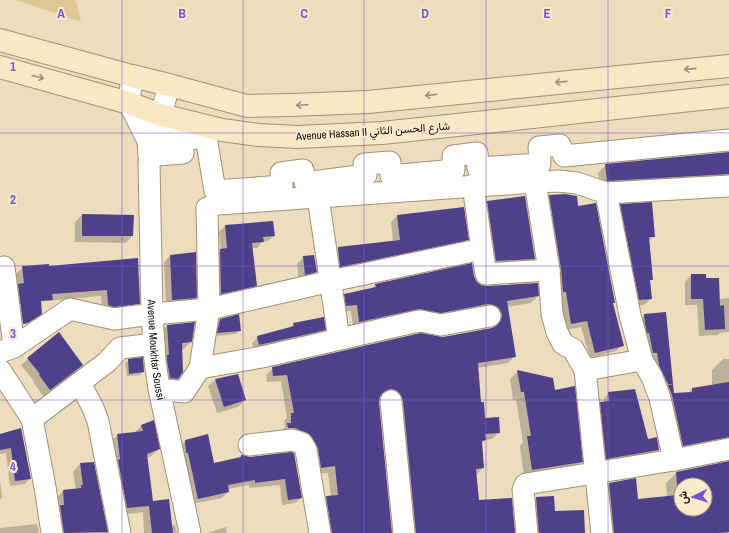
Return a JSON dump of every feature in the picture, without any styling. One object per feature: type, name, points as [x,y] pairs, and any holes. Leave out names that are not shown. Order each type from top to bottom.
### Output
[{"type":"main road","points":[[0,40],[247,106],[291,106],[368,102],[729,66]]},
{"type":"main road","name":"Avenue Hassan II شارع الحسن الثاني","points":[[0,67],[129,103],[161,115],[222,130],[259,135],[297,137],[382,133],[729,96]]},
{"type":"street","points":[[129,103],[132,76]]},
{"type":"street","name":"Avenue Moukhtar Soussi","points":[[148,153],[161,115],[169,84]]},
{"type":"street","name":"Avenue Moukhtar Soussi","points":[[129,103],[148,153],[154,344],[159,389],[190,533]]},
{"type":"street","points":[[729,105],[384,137],[303,142],[224,137],[187,128],[180,128],[164,136],[159,143],[158,155],[183,153],[181,140],[206,137],[215,191],[282,186],[281,173],[303,170],[305,183],[366,175],[364,164],[390,162],[391,176],[454,170],[453,156],[477,154],[478,168],[540,164],[539,147],[560,145],[564,156],[729,140]]},
{"type":"street","points":[[159,389],[184,392],[200,368],[209,309],[207,208],[218,204],[473,185],[559,181],[578,183],[606,193],[729,186]]},
{"type":"street","points":[[535,182],[549,270],[552,314],[557,332],[563,344],[573,349],[585,370],[602,533]]},
{"type":"street","points":[[473,185],[486,274],[549,270]]},
{"type":"street","points":[[606,193],[621,276],[630,315],[642,360],[652,376],[660,398],[674,460]]},
{"type":"street","points":[[318,197],[339,339]]},
{"type":"street","points":[[7,349],[70,309],[114,319],[209,309],[482,249]]},
{"type":"street","points":[[4,267],[7,349]]},
{"type":"street","points":[[200,368],[262,357],[414,322],[421,321],[441,325],[490,316]]},
{"type":"street","points":[[114,319],[120,348]]},
{"type":"street","points":[[32,419],[107,362],[120,348],[154,344]]},
{"type":"street","points":[[585,370],[642,360]]},
{"type":"street","points":[[0,370],[32,419],[52,533]]},
{"type":"street","points":[[80,383],[98,421],[120,533]]},
{"type":"street","points":[[391,401],[404,533]]},
{"type":"street","points":[[249,445],[292,440],[302,442],[306,450],[320,533]]},
{"type":"street","points":[[527,533],[523,490],[524,485],[674,460],[729,449]]},
{"type":"shaded area","points":[[15,0],[76,0],[81,22]]},
{"type":"building","points":[[729,152],[729,174],[607,181],[605,164]]},
{"type":"building","points":[[565,194],[577,196],[578,206],[596,203],[615,303],[613,303],[624,346],[595,353],[587,321],[571,324],[566,292],[563,292],[561,268],[549,195]]},
{"type":"building","points":[[525,196],[535,259],[496,261],[487,201]]},
{"type":"building","points":[[652,202],[655,237],[649,237],[653,280],[650,280],[652,299],[639,300],[620,204]]},
{"type":"building","points":[[464,207],[469,240],[340,267],[338,247],[400,240],[397,215]]},
{"type":"building","points":[[82,214],[134,215],[133,236],[82,236]]},
{"type":"building","points":[[273,221],[275,236],[263,237],[264,242],[252,243],[257,286],[221,294],[220,249],[227,248],[225,225]]},
{"type":"building","points":[[196,252],[197,298],[172,300],[170,255]]},
{"type":"building","points":[[314,255],[317,272],[305,275],[303,256]]},
{"type":"building","points":[[138,258],[140,304],[114,307],[108,305],[107,290],[52,294],[53,300],[41,301],[42,314],[28,323],[23,324],[18,284],[24,283],[22,266],[49,264],[49,266]]},
{"type":"building","points":[[472,263],[474,276],[477,282],[481,285],[487,286],[538,283],[539,296],[507,301],[516,357],[478,363],[481,402],[484,402],[485,418],[499,417],[500,433],[485,434],[486,440],[482,441],[484,468],[476,469],[479,500],[512,498],[515,533],[416,533],[403,400],[396,390],[390,389],[380,396],[379,402],[392,533],[332,533],[326,496],[338,495],[335,466],[321,468],[318,448],[312,437],[295,428],[288,428],[287,423],[291,423],[291,413],[294,413],[287,375],[273,376],[272,367],[421,333],[443,337],[492,328],[501,320],[502,314],[499,308],[488,304],[441,313],[419,309],[359,322],[357,305],[346,306],[344,294],[376,287],[375,284]]},
{"type":"building","points":[[691,274],[706,274],[706,278],[719,278],[720,306],[724,305],[725,329],[705,330],[703,299],[691,299]]},
{"type":"building","points":[[666,312],[673,384],[668,384],[659,365],[657,353],[653,353],[649,333],[647,333],[644,314]]},
{"type":"building","points":[[239,314],[241,331],[217,333],[220,319]]},
{"type":"building","points":[[324,317],[326,330],[259,345],[257,336],[294,326],[293,323]]},
{"type":"building","points":[[195,322],[192,342],[182,343],[183,372],[178,379],[170,378],[167,360],[167,355],[169,355],[167,325]]},
{"type":"building","points":[[59,332],[83,365],[50,390],[39,375],[40,374],[27,358]]},
{"type":"building","points":[[143,357],[144,372],[129,374],[128,359]]},
{"type":"building","points":[[517,370],[553,378],[555,390],[575,386],[583,462],[532,470],[527,436],[531,436],[524,392],[521,392]]},
{"type":"building","points":[[238,374],[246,400],[224,407],[215,379]]},
{"type":"building","points":[[729,382],[729,437],[683,446],[672,395],[668,385],[673,384],[674,393],[692,392],[692,388]]},
{"type":"building","points":[[635,389],[648,439],[657,437],[659,450],[606,459],[600,402],[609,401],[608,392]]},
{"type":"building","points":[[154,420],[160,449],[147,454],[153,501],[169,499],[173,533],[152,533],[149,506],[127,508],[118,460],[120,459],[117,434],[143,431],[141,425]]},
{"type":"building","points":[[21,428],[31,479],[15,481],[11,448],[0,450],[0,434]]},
{"type":"building","points":[[208,434],[214,463],[241,457],[241,455],[250,457],[291,452],[294,453],[302,498],[288,500],[285,479],[255,483],[255,480],[228,485],[229,492],[198,499],[188,453],[186,453],[185,440]]},
{"type":"building","points":[[729,461],[729,532],[614,533],[609,483],[636,478],[638,499],[673,496],[673,517],[713,517],[713,477],[676,477],[676,472]]},
{"type":"building","points":[[94,462],[108,532],[64,533],[60,505],[64,505],[63,490],[81,488],[81,485],[83,485],[80,463]]},
{"type":"building","points":[[554,496],[555,511],[584,510],[585,533],[539,533],[536,497]]}]
